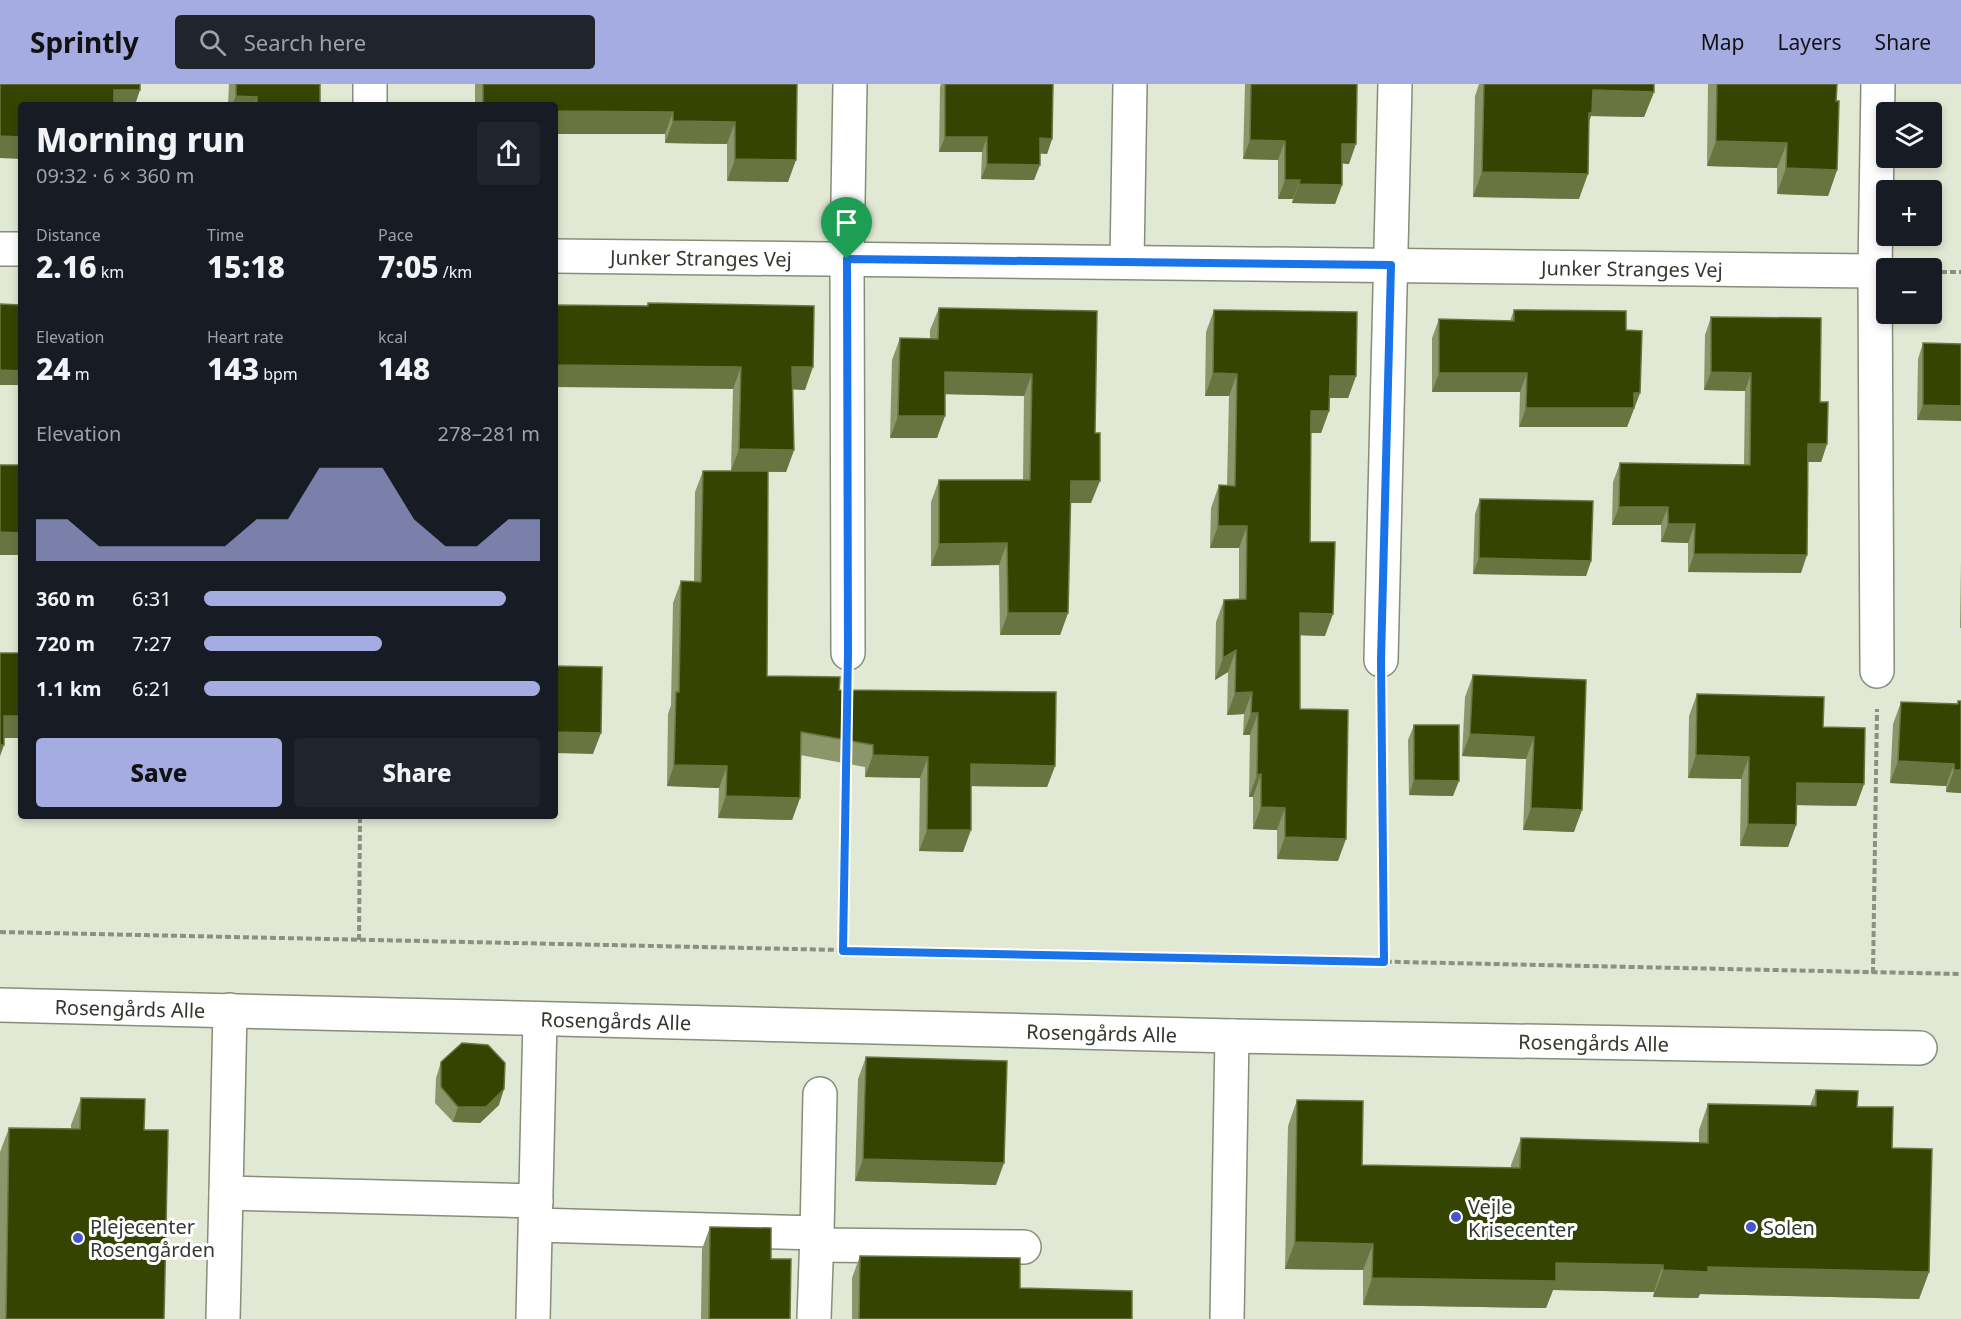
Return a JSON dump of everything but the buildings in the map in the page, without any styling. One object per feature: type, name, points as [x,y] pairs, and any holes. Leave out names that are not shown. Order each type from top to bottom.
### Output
[{"type":"street","points":[[370,84],[370,102]]},
{"type":"street","points":[[848,653],[847,259],[850,84]]},
{"type":"street","points":[[1127,262],[1130,84]]},
{"type":"street","points":[[1381,660],[1395,84]]},
{"type":"street","points":[[1877,671],[1875,271],[1878,84]]},
{"type":"street","points":[[0,249],[18,249]]},
{"type":"street","name":"Junker Stranges Vej","points":[[558,255],[1875,271]]},
{"type":"street","name":"Rosengårds Alle","points":[[0,1005],[1232,1036],[1920,1048]]},
{"type":"street","points":[[223,1319],[230,1010]]},
{"type":"street","points":[[533,1319],[540,1019]]},
{"type":"street","points":[[1227,1319],[1232,1036]]},
{"type":"street","points":[[814,1319],[820,1094]]},
{"type":"street","points":[[226,1193],[536,1213],[816,1239],[1024,1247]]},
{"type":"path","points":[[1942,272],[1961,272]]},
{"type":"path","points":[[1381,660],[1384,962]]},
{"type":"path","points":[[1873,972],[1877,671]]},
{"type":"path","points":[[843,951],[847,748]]},
{"type":"path","points":[[359,940],[360,819]]},
{"type":"path","points":[[0,932],[1961,974]]},
{"type":"place","name":"Vejle Krisecenter","points":[[1456,1217]]},
{"type":"place","name":"Solen","points":[[1751,1227]]},
{"type":"place","name":"Plejecenter Rosengården","points":[[78,1238]]},
{"type":"route","points":[[847,259],[1391,265],[1381,660],[1384,962],[843,951],[848,653],[847,259]]}]
